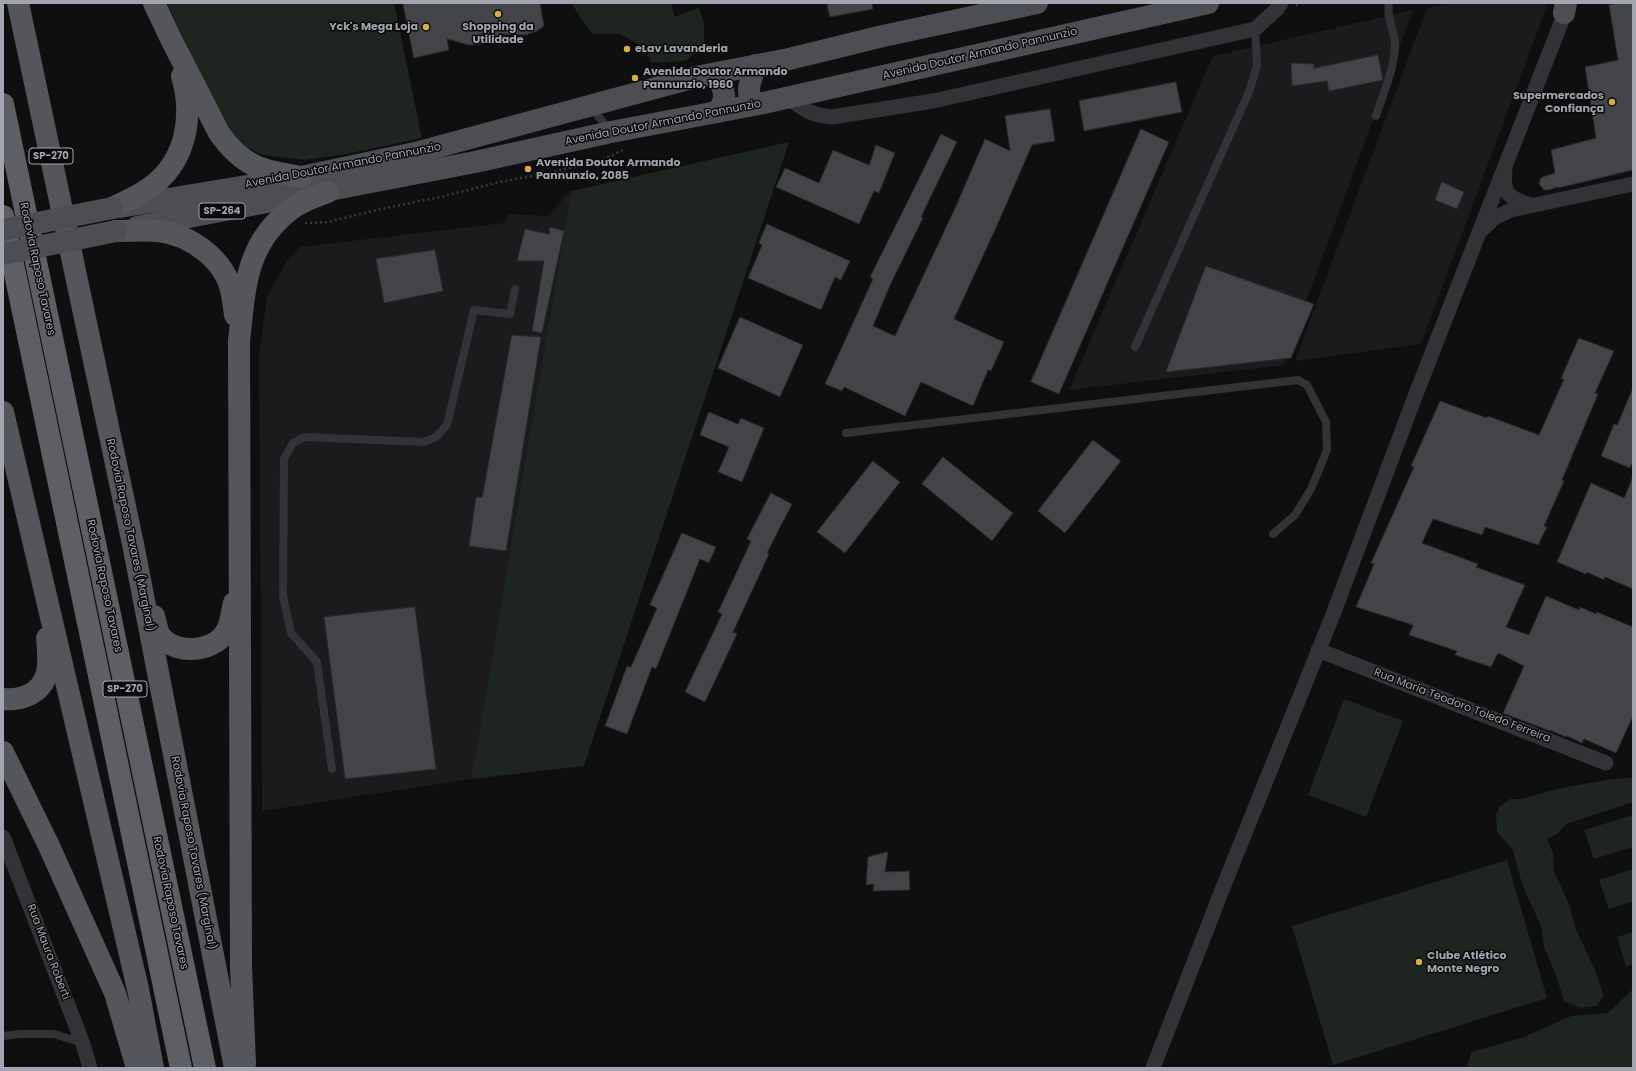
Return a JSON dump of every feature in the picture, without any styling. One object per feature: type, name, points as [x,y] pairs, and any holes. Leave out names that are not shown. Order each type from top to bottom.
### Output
[{"type":"highway","name":"Rodovia Raposo Tavares (Marginal)","points":[[18,3],[133,544],[235,1068]]},
{"type":"highway","points":[[154,3],[170,39],[219,133],[238,156],[265,170],[301,176]]},
{"type":"highway","points":[[112,208],[134,198],[154,185],[163,177],[181,150],[188,125],[186,91],[170,39]]},
{"type":"highway","name":"Rodovia Raposo Tavares","points":[[3,104],[205,1068]]},
{"type":"highway","points":[[245,1068],[241,966],[241,571],[239,342],[248,272],[254,254],[273,227],[284,216],[295,207],[328,192]]},
{"type":"highway","name":"Rodovia Raposo Tavares","points":[[3,216],[181,1068]]},
{"type":"highway","points":[[116,231],[160,231],[173,234],[187,240],[212,257],[226,276],[231,289],[239,342]]},
{"type":"highway","points":[[3,412],[138,989],[153,1068]]},
{"type":"highway","points":[[133,544],[160,636],[172,646],[195,650],[216,642],[228,628],[241,571]]},
{"type":"highway","points":[[3,699],[21,699],[32,694],[41,685],[46,676],[48,652],[38,559]]},
{"type":"highway","points":[[3,752],[49,846],[114,993],[137,1068]]},
{"type":"main road","name":"Avenida Doutor Armando Pannunzio","points":[[112,208],[301,176],[415,153],[716,73],[789,59],[883,36],[1037,3]]},
{"type":"main road","name":"Avenida Doutor Armando Pannunzio","points":[[116,231],[328,192],[475,162],[610,132],[759,104],[1208,3]]},
{"type":"main road","points":[[756,65],[748,91],[750,98],[759,104]]},
{"type":"main road","points":[[716,73],[724,92],[724,103],[718,112]]},
{"type":"main road","name":"SP-264","points":[[3,230],[112,208]]},
{"type":"main road","name":"SP-264","points":[[3,254],[116,231]]},
{"type":"street","points":[[883,36],[987,3]]},
{"type":"street","points":[[788,97],[801,109],[817,115],[832,117],[934,101],[1255,29],[1277,9],[1281,3]]},
{"type":"street","points":[[1153,1068],[1222,890],[1332,617],[1413,402],[1506,166],[1566,6]]},
{"type":"street","points":[[1506,166],[1504,179],[1505,188],[1508,194],[1518,201],[1531,205]]},
{"type":"street","points":[[1480,233],[1494,218],[1511,210],[1633,184]]},
{"type":"street","name":"Rua Maria Teodoro Toledo Ferreira","points":[[1318,650],[1606,763]]},
{"type":"street","name":"Rua Maura Roberti","points":[[3,837],[6,853],[83,1044],[90,1068]]},
{"type":"lane","points":[[1376,116],[1392,68],[1395,46],[1388,7],[1383,3]]},
{"type":"lane","points":[[1134,347],[1249,92],[1257,66],[1255,29]]},
{"type":"lane","points":[[591,106],[610,132]]},
{"type":"lane","points":[[332,768],[317,662],[291,633],[283,596],[284,459],[293,443],[304,437],[424,442],[436,437],[447,425],[474,310],[510,314],[515,289]]},
{"type":"lane","points":[[846,433],[1298,380],[1307,385],[1326,422],[1327,450],[1311,489],[1295,515],[1273,534]]},
{"type":"lane","points":[[3,1036],[20,1034],[54,1034],[83,1044]]},
{"type":"shaded area","points":[[167,3],[394,3],[422,138],[346,154],[305,160],[263,155],[247,148],[225,127]]},
{"type":"shaded area","points":[[571,3],[671,3],[675,17],[699,8],[704,24],[704,48],[685,61],[652,63],[643,47],[620,34],[592,34]]},
{"type":"shaded area","points":[[1451,3],[1548,3],[1421,344],[1295,361],[1427,8]]},
{"type":"shaded area","points":[[1413,10],[1283,365],[1069,390],[1213,56]]},
{"type":"shaded area","points":[[789,142],[584,766],[471,779],[571,191]]},
{"type":"shaded area","points":[[571,191],[471,779],[262,811],[259,356],[267,296],[287,261],[300,247],[504,223],[508,214],[547,216]]},
{"type":"shaded area","points":[[1344,699],[1403,721],[1366,817],[1308,795]]},
{"type":"shaded area","points":[[1633,778],[1633,802],[1566,824],[1557,834],[1547,839],[1553,853],[1554,871],[1570,907],[1575,927],[1595,970],[1604,996],[1596,1006],[1580,1008],[1564,1001],[1556,975],[1544,947],[1541,926],[1522,884],[1513,850],[1497,832],[1496,815],[1500,806],[1510,799],[1522,799],[1557,789],[1611,779]]},
{"type":"shaded area","points":[[1633,815],[1633,847],[1594,859],[1584,830]]},
{"type":"shaded area","name":"Clube Atlético Monte Negro","points":[[1507,860],[1547,998],[1333,1065],[1292,926]]},
{"type":"shaded area","points":[[1633,869],[1633,901],[1609,909],[1599,880]]},
{"type":"shaded area","points":[[1633,932],[1633,964],[1626,967],[1617,937]]},
{"type":"shaded area","points":[[1633,989],[1633,1068],[1467,1068],[1471,1052],[1524,1037],[1571,1016],[1608,1013]]},
{"type":"building","points":[[403,3],[540,3],[544,26],[537,31],[525,35],[502,34],[491,41],[480,44],[469,45],[447,39],[449,50],[414,58]]},
{"type":"building","points":[[827,3],[872,3],[873,9],[830,17]]},
{"type":"building","name":"Supermercados Confiança","points":[[1633,3],[1633,170],[1544,190],[1539,184],[1540,180],[1542,177],[1555,173],[1551,150],[1596,138],[1585,67],[1618,60],[1609,5]]},
{"type":"building","points":[[1378,55],[1383,80],[1329,91],[1327,81],[1292,86],[1291,63],[1314,64],[1314,68]]},
{"type":"building","points":[[1176,82],[1182,112],[1084,131],[1079,101]]},
{"type":"building","points":[[1050,109],[1055,141],[1032,145],[954,319],[1004,342],[991,371],[988,370],[973,406],[921,382],[905,416],[844,387],[842,391],[825,384],[873,279],[870,277],[941,134],[957,142],[921,217],[923,218],[891,283],[873,326],[895,336],[956,206],[985,139],[1010,151],[1005,116]]},
{"type":"building","points":[[1141,129],[1169,142],[1059,394],[1031,382]]},
{"type":"building","points":[[876,145],[895,153],[879,193],[874,191],[859,224],[776,187],[785,168],[819,183],[833,150],[869,165]]},
{"type":"building","points":[[1442,182],[1464,192],[1457,209],[1435,200]]},
{"type":"building","points":[[767,224],[850,261],[841,280],[835,277],[821,310],[748,278],[762,245],[759,243]]},
{"type":"building","points":[[550,227],[564,231],[542,333],[532,331],[544,261],[517,261],[525,229],[549,234]]},
{"type":"building","points":[[435,250],[443,291],[384,303],[376,259]]},
{"type":"building","points":[[1206,266],[1314,304],[1291,358],[1166,372]]},
{"type":"building","points":[[740,317],[803,345],[780,397],[718,368]]},
{"type":"building","points":[[512,335],[541,337],[506,551],[469,546],[476,497],[482,497]]},
{"type":"building","points":[[1579,338],[1614,351],[1595,393],[1598,394],[1562,480],[1564,481],[1544,526],[1547,527],[1538,545],[1485,527],[1482,535],[1433,519],[1422,543],[1478,564],[1476,567],[1525,585],[1506,627],[1529,635],[1546,596],[1579,610],[1580,607],[1596,614],[1597,612],[1633,627],[1633,716],[1616,753],[1584,739],[1582,743],[1567,736],[1566,737],[1503,713],[1524,666],[1498,653],[1491,667],[1455,655],[1457,651],[1409,635],[1413,625],[1356,607],[1374,564],[1371,563],[1414,467],[1411,466],[1440,401],[1487,418],[1488,416],[1539,435],[1564,379],[1561,379]]},
{"type":"building","points":[[1633,388],[1633,461],[1630,468],[1601,456],[1614,424],[1617,425]]},
{"type":"building","points":[[709,412],[738,424],[741,418],[764,428],[742,482],[718,472],[729,447],[700,435]]},
{"type":"building","points":[[1093,440],[1121,461],[1065,533],[1038,511]]},
{"type":"building","points":[[943,457],[1013,513],[992,541],[922,484]]},
{"type":"building","points":[[873,461],[900,482],[845,553],[817,532]]},
{"type":"building","points":[[1633,476],[1633,589],[1605,577],[1604,580],[1587,572],[1586,574],[1557,562],[1591,483],[1624,498]]},
{"type":"building","points":[[771,493],[792,504],[767,553],[769,554],[733,632],[737,634],[705,702],[685,692],[722,614],[718,612],[751,541],[747,539]]},
{"type":"building","points":[[682,533],[716,547],[709,563],[700,559],[656,669],[652,667],[627,734],[605,726],[627,666],[631,667],[657,608],[650,605]]},
{"type":"building","points":[[415,607],[436,769],[345,779],[324,617]]},
{"type":"building","points":[[888,852],[885,872],[909,871],[910,890],[873,891],[874,884],[866,885],[868,857]]},
{"type":"place","name":"Shopping da Utilidade","points":[[498,14]]},
{"type":"place","name":"Yck's Mega Loja","points":[[426,27]]},
{"type":"place","name":"eLav Lavanderia","points":[[627,49]]},
{"type":"place","name":"Avenida Doutor Armando Pannunzio, 1960","points":[[635,78]]},
{"type":"place","name":"Supermercados Confiança","points":[[1612,102]]},
{"type":"place","name":"Avenida Doutor Armando Pannunzio, 2085","points":[[528,169]]},
{"type":"place","name":"Clube Atlético Monte Negro","points":[[1419,962]]}]
